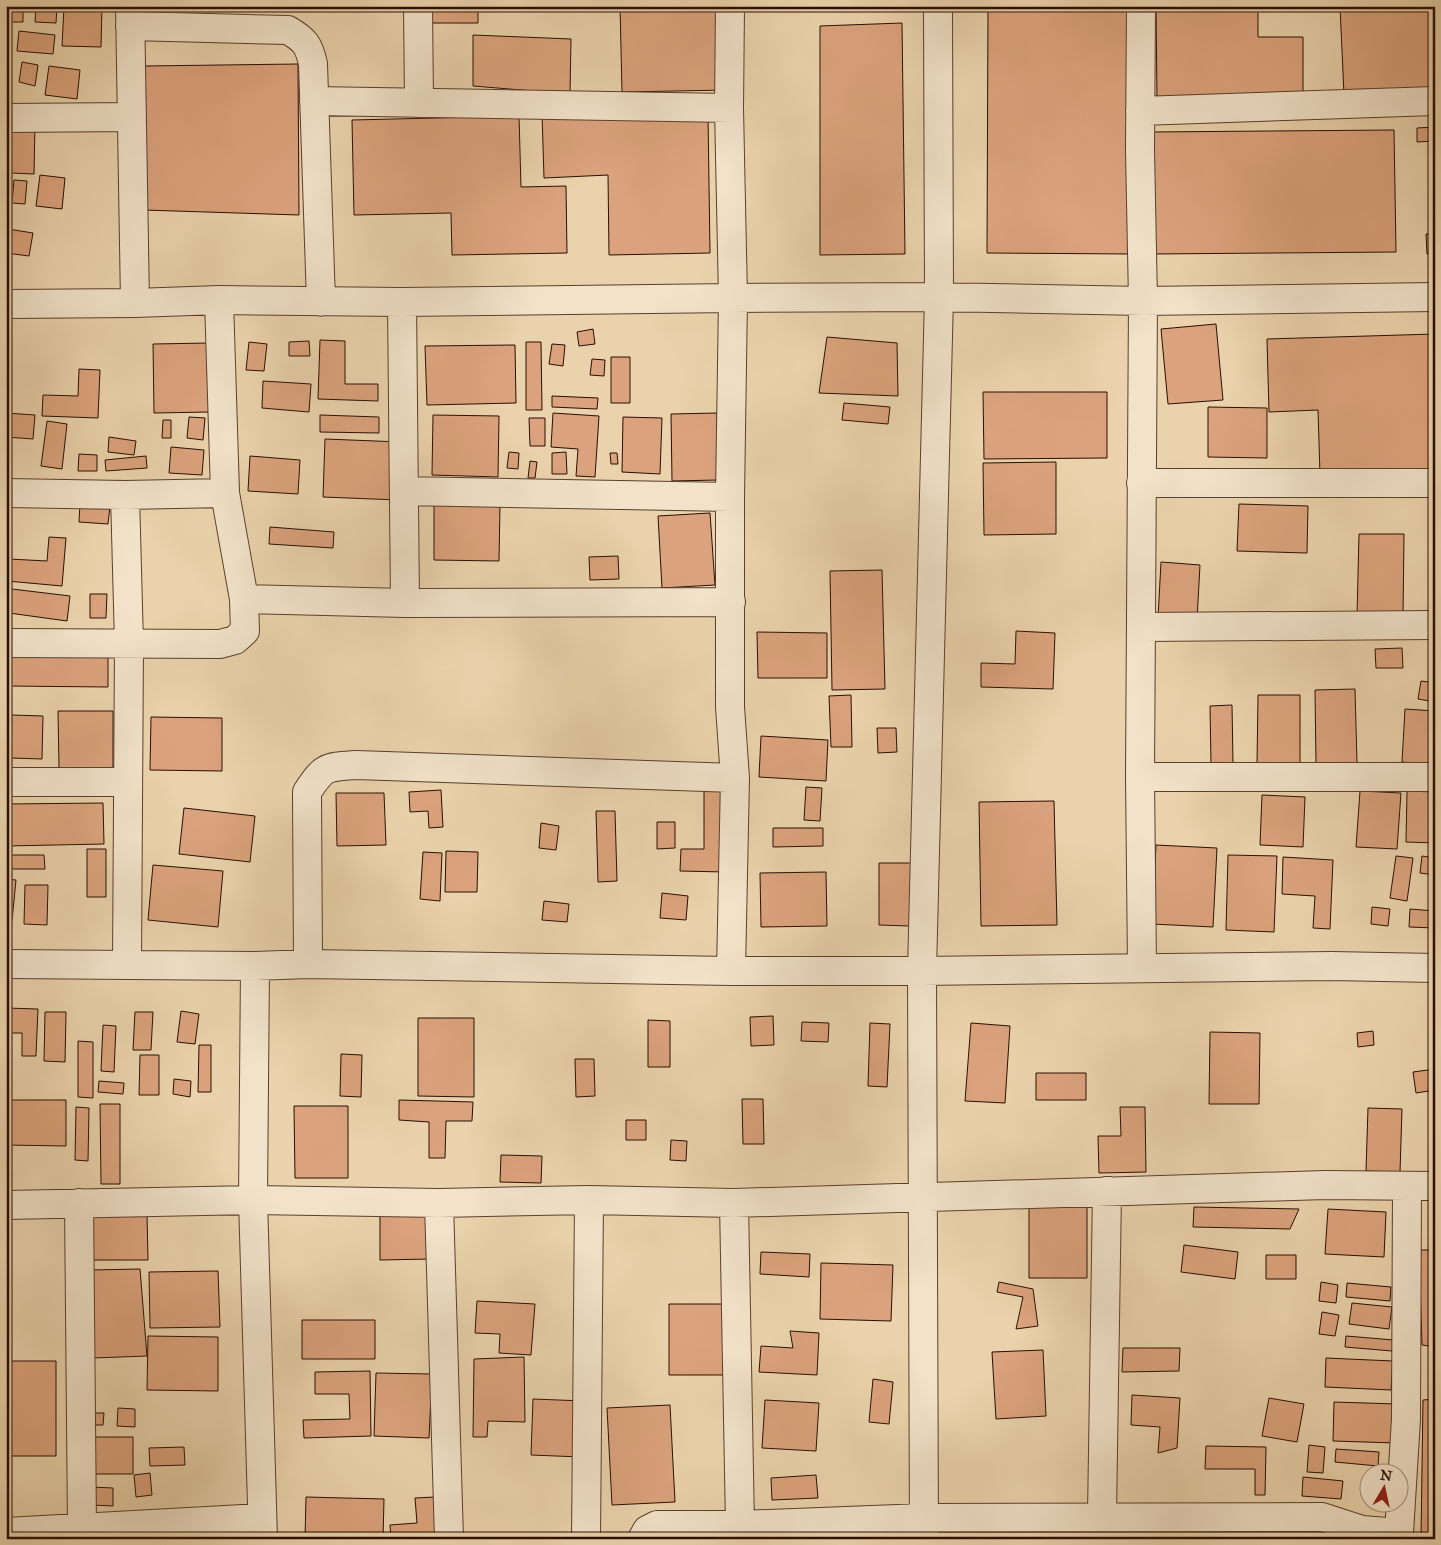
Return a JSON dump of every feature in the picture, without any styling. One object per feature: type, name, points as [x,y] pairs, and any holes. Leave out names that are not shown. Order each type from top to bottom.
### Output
[{"type":"street","points":[[418,6],[418,103]]},
{"type":"street","points":[[730,6],[729,108],[733,298],[730,497],[730,707],[735,778],[731,971]]},
{"type":"street","points":[[923,1528],[924,1198],[922,971],[939,298],[938,6]]},
{"type":"street","points":[[1141,6],[1140,110],[1143,301],[1140,777],[1142,967]]},
{"type":"street","points":[[135,303],[130,16],[288,30],[301,38],[310,50],[313,64],[321,302]]},
{"type":"street","points":[[314,101],[729,108]]},
{"type":"street","points":[[1140,110],[1435,101]]},
{"type":"street","points":[[6,118],[132,117]]},
{"type":"street","points":[[6,304],[219,300],[402,302],[733,298],[939,298],[1143,301],[1435,297]]},
{"type":"street","points":[[6,643],[220,644],[235,640],[245,631],[244,599],[225,493],[219,300]]},
{"type":"street","points":[[402,302],[405,603]]},
{"type":"street","points":[[1141,483],[1435,483]]},
{"type":"street","points":[[404,491],[730,497]]},
{"type":"street","points":[[6,493],[125,495],[225,493]]},
{"type":"street","points":[[125,495],[129,643],[128,965]]},
{"type":"street","points":[[244,599],[405,603],[731,602]]},
{"type":"street","points":[[1142,627],[1435,625]]},
{"type":"street","points":[[308,964],[307,792],[318,775],[332,767],[356,765],[735,778]]},
{"type":"street","points":[[1140,777],[1435,777]]},
{"type":"street","points":[[6,782],[128,782]]},
{"type":"street","points":[[6,964],[255,966],[308,964],[731,971],[922,971],[1332,966],[1435,968]]},
{"type":"street","points":[[6,1532],[82,1528],[262,1528],[253,1200],[255,966]]},
{"type":"street","points":[[6,1205],[253,1200],[440,1203],[589,1200],[734,1203],[1325,1185],[1435,1186]]},
{"type":"street","points":[[642,1539],[647,1530],[657,1525],[923,1528],[1102,1516],[1183,1528],[1322,1528],[1362,1530],[1400,1536],[1406,1418],[1406,1186]]},
{"type":"street","points":[[1102,1516],[1107,1191]]},
{"type":"street","points":[[586,1539],[589,1200]]},
{"type":"street","points":[[79,1203],[82,1528]]},
{"type":"street","points":[[440,1203],[449,1539]]},
{"type":"street","points":[[734,1203],[740,1525]]},
{"type":"building","points":[[9,6],[23,6],[23,22],[9,22]]},
{"type":"building","points":[[36,6],[57,6],[56,23],[35,22]]},
{"type":"building","points":[[64,6],[102,6],[101,47],[62,46]]},
{"type":"building","points":[[430,6],[478,6],[478,23],[430,23]]},
{"type":"building","points":[[620,6],[725,6],[727,90],[622,92]]},
{"type":"building","points":[[988,6],[1133,6],[1133,254],[987,253]]},
{"type":"building","points":[[1156,6],[1258,6],[1258,37],[1303,37],[1303,97],[1157,99]]},
{"type":"building","points":[[1340,6],[1435,6],[1435,91],[1344,95]]},
{"type":"building","points":[[902,23],[905,254],[820,255],[820,26]]},
{"type":"building","points":[[19,31],[55,35],[53,54],[17,51]]},
{"type":"building","points":[[473,35],[571,39],[570,94],[473,86]]},
{"type":"building","points":[[22,62],[38,65],[35,86],[19,82]]},
{"type":"building","points":[[298,64],[299,215],[144,210],[145,66]]},
{"type":"building","points":[[49,66],[80,70],[77,99],[45,95]]},
{"type":"building","points":[[542,113],[708,115],[710,253],[609,255],[608,175],[544,178]]},
{"type":"building","points":[[519,116],[521,187],[566,186],[567,253],[452,255],[451,213],[354,215],[352,120]]},
{"type":"building","points":[[11,124],[35,124],[34,174],[11,173]]},
{"type":"building","points":[[1435,127],[1435,141],[1417,142],[1417,128]]},
{"type":"building","points":[[1394,130],[1396,252],[1152,254],[1150,132]]},
{"type":"building","points":[[40,175],[65,178],[62,209],[36,206]]},
{"type":"building","points":[[14,180],[27,181],[25,204],[12,203]]},
{"type":"building","points":[[8,229],[33,233],[29,256],[6,253]]},
{"type":"building","points":[[1426,234],[1435,234],[1435,254],[1427,254]]},
{"type":"building","points":[[1216,324],[1223,400],[1168,404],[1161,329]]},
{"type":"building","points":[[593,329],[595,344],[579,346],[577,332]]},
{"type":"building","points":[[1435,334],[1435,471],[1320,475],[1318,410],[1269,412],[1267,339]]},
{"type":"building","points":[[827,337],[897,343],[898,396],[819,393]]},
{"type":"building","points":[[320,340],[345,341],[345,384],[378,384],[378,401],[318,399]]},
{"type":"building","points":[[309,341],[310,356],[289,356],[289,342]]},
{"type":"building","points":[[249,342],[267,344],[264,371],[246,370]]},
{"type":"building","points":[[526,342],[541,342],[542,410],[526,410]]},
{"type":"building","points":[[209,343],[209,412],[154,413],[153,344]]},
{"type":"building","points":[[552,344],[565,345],[563,366],[549,364]]},
{"type":"building","points":[[515,345],[516,403],[427,405],[425,346]]},
{"type":"building","points":[[611,357],[630,357],[630,403],[611,403]]},
{"type":"building","points":[[592,359],[605,360],[604,376],[590,375]]},
{"type":"building","points":[[79,369],[100,370],[98,418],[42,416],[43,395],[78,396]]},
{"type":"building","points":[[263,381],[311,384],[309,412],[262,408]]},
{"type":"building","points":[[983,392],[1107,392],[1107,458],[984,459]]},
{"type":"building","points":[[552,396],[598,398],[597,409],[552,407]]},
{"type":"building","points":[[844,403],[890,407],[888,424],[842,420]]},
{"type":"building","points":[[1208,407],[1267,408],[1267,458],[1208,457]]},
{"type":"building","points":[[6,413],[35,415],[33,439],[6,437]]},
{"type":"building","points":[[553,413],[599,416],[595,477],[576,476],[578,449],[551,447]]},
{"type":"building","points":[[717,413],[718,480],[672,481],[671,414]]},
{"type":"building","points":[[320,415],[379,417],[379,433],[320,432]]},
{"type":"building","points":[[433,415],[499,416],[498,477],[432,475]]},
{"type":"building","points":[[189,417],[205,418],[203,440],[187,438]]},
{"type":"building","points":[[623,417],[662,418],[660,474],[622,472]]},
{"type":"building","points":[[529,418],[545,418],[545,446],[530,446]]},
{"type":"building","points":[[163,420],[171,420],[171,438],[162,438]]},
{"type":"building","points":[[47,421],[67,424],[62,469],[41,466]]},
{"type":"building","points":[[109,437],[136,441],[134,455],[108,452]]},
{"type":"building","points":[[325,439],[401,442],[398,500],[323,497]]},
{"type":"building","points":[[171,447],[204,450],[202,475],[169,473]]},
{"type":"building","points":[[509,452],[519,453],[518,469],[507,468]]},
{"type":"building","points":[[566,452],[567,474],[552,474],[552,453]]},
{"type":"building","points":[[610,453],[617,453],[618,464],[611,464]]},
{"type":"building","points":[[79,454],[97,455],[97,471],[78,471]]},
{"type":"building","points":[[146,456],[147,468],[106,471],[105,460]]},
{"type":"building","points":[[250,456],[300,460],[298,494],[248,491]]},
{"type":"building","points":[[530,461],[537,462],[535,478],[528,478]]},
{"type":"building","points":[[1056,462],[1056,534],[984,535],[983,463]]},
{"type":"building","points":[[80,503],[110,506],[108,524],[79,522]]},
{"type":"building","points":[[434,504],[500,505],[499,561],[434,560]]},
{"type":"building","points":[[1239,504],[1308,506],[1307,553],[1237,551]]},
{"type":"building","points":[[710,513],[715,585],[662,588],[658,516]]},
{"type":"building","points":[[270,527],[334,532],[333,548],[269,544]]},
{"type":"building","points":[[1359,534],[1404,534],[1403,617],[1357,616]]},
{"type":"building","points":[[49,537],[66,538],[62,586],[7,581],[9,559],[47,561]]},
{"type":"building","points":[[618,556],[619,579],[590,580],[589,557]]},
{"type":"building","points":[[1161,562],[1200,565],[1197,620],[1158,618]]},
{"type":"building","points":[[882,570],[885,689],[832,690],[830,571]]},
{"type":"building","points":[[12,589],[70,596],[67,621],[9,613]]},
{"type":"building","points":[[90,594],[107,594],[106,618],[90,618]]},
{"type":"building","points":[[1016,631],[1055,633],[1053,689],[981,687],[981,663],[1015,664]]},
{"type":"building","points":[[757,632],[827,633],[827,678],[758,678]]},
{"type":"building","points":[[1402,648],[1403,668],[1376,668],[1375,649]]},
{"type":"building","points":[[8,654],[108,655],[108,687],[8,686]]},
{"type":"building","points":[[1421,681],[1435,683],[1435,702],[1418,699]]},
{"type":"building","points":[[1355,689],[1357,763],[1316,763],[1315,690]]},
{"type":"building","points":[[851,695],[852,747],[831,747],[829,696]]},
{"type":"building","points":[[1258,695],[1300,695],[1300,765],[1257,764]]},
{"type":"building","points":[[1232,705],[1233,763],[1211,764],[1210,706]]},
{"type":"building","points":[[1405,709],[1435,711],[1435,765],[1402,762]]},
{"type":"building","points":[[58,711],[113,711],[113,768],[59,768]]},
{"type":"building","points":[[12,715],[43,716],[42,759],[11,758]]},
{"type":"building","points":[[151,717],[222,718],[222,771],[150,770]]},
{"type":"building","points":[[877,728],[896,728],[897,752],[878,753]]},
{"type":"building","points":[[761,736],[828,740],[826,781],[759,777]]},
{"type":"building","points":[[806,787],[822,788],[820,821],[804,820]]},
{"type":"building","points":[[704,789],[726,789],[725,872],[680,871],[681,849],[704,849]]},
{"type":"building","points":[[441,790],[443,827],[429,828],[428,811],[410,812],[409,792]]},
{"type":"building","points":[[1360,791],[1401,793],[1397,849],[1356,847]]},
{"type":"building","points":[[1407,791],[1435,792],[1435,843],[1406,842]]},
{"type":"building","points":[[336,793],[384,793],[386,845],[337,846]]},
{"type":"building","points":[[1262,795],[1305,797],[1303,847],[1260,845]]},
{"type":"building","points":[[1054,801],[1057,925],[981,926],[979,802]]},
{"type":"building","points":[[103,803],[104,844],[6,846],[6,804]]},
{"type":"building","points":[[184,808],[255,816],[250,862],[179,854]]},
{"type":"building","points":[[596,811],[615,811],[617,881],[598,882]]},
{"type":"building","points":[[657,822],[675,822],[675,848],[657,849]]},
{"type":"building","points":[[541,823],[559,826],[556,850],[539,848]]},
{"type":"building","points":[[773,828],[823,828],[823,846],[773,847]]},
{"type":"building","points":[[1156,845],[1217,848],[1213,927],[1152,924]]},
{"type":"building","points":[[87,849],[106,849],[106,897],[87,897]]},
{"type":"building","points":[[446,851],[478,852],[477,892],[445,892]]},
{"type":"building","points":[[423,852],[442,853],[440,901],[420,899]]},
{"type":"building","points":[[6,855],[44,855],[45,869],[6,869]]},
{"type":"building","points":[[1228,855],[1277,856],[1274,932],[1226,930]]},
{"type":"building","points":[[1396,856],[1413,858],[1407,901],[1390,898]]},
{"type":"building","points":[[1422,856],[1435,858],[1435,875],[1420,873]]},
{"type":"building","points":[[1283,857],[1333,860],[1330,929],[1313,928],[1315,896],[1282,894]]},
{"type":"building","points":[[879,863],[911,863],[910,926],[879,925]]},
{"type":"building","points":[[153,865],[223,871],[218,927],[148,920]]},
{"type":"building","points":[[826,872],[827,926],[761,927],[760,873]]},
{"type":"building","points":[[6,879],[16,880],[12,921],[6,920]]},
{"type":"building","points":[[25,885],[48,885],[47,925],[24,924]]},
{"type":"building","points":[[662,893],[688,896],[686,920],[660,918]]},
{"type":"building","points":[[544,901],[569,904],[567,922],[542,920]]},
{"type":"building","points":[[1372,907],[1390,909],[1388,926],[1371,924]]},
{"type":"building","points":[[1410,909],[1435,911],[1435,928],[1409,927]]},
{"type":"building","points":[[6,1008],[38,1009],[36,1056],[22,1056],[22,1033],[6,1033]]},
{"type":"building","points":[[181,1011],[199,1014],[195,1044],[177,1042]]},
{"type":"building","points":[[45,1012],[66,1012],[65,1062],[44,1061]]},
{"type":"building","points":[[135,1012],[153,1012],[151,1050],[133,1050]]},
{"type":"building","points":[[773,1016],[774,1045],[751,1046],[750,1017]]},
{"type":"building","points":[[418,1018],[474,1018],[474,1097],[418,1096]]},
{"type":"building","points":[[648,1020],[670,1021],[670,1067],[648,1067]]},
{"type":"building","points":[[802,1022],[829,1023],[828,1042],[801,1041]]},
{"type":"building","points":[[870,1023],[890,1024],[887,1087],[868,1086]]},
{"type":"building","points":[[971,1023],[1010,1026],[1005,1103],[965,1101]]},
{"type":"building","points":[[103,1025],[116,1026],[114,1072],[101,1071]]},
{"type":"building","points":[[1373,1031],[1374,1045],[1358,1047],[1357,1033]]},
{"type":"building","points":[[1210,1032],[1260,1033],[1259,1104],[1209,1104]]},
{"type":"building","points":[[78,1041],[93,1042],[93,1098],[78,1097]]},
{"type":"building","points":[[199,1045],[211,1045],[211,1092],[198,1092]]},
{"type":"building","points":[[341,1054],[362,1055],[361,1097],[340,1096]]},
{"type":"building","points":[[140,1055],[159,1055],[159,1095],[139,1095]]},
{"type":"building","points":[[575,1059],[594,1059],[595,1096],[576,1097]]},
{"type":"building","points":[[1435,1069],[1435,1090],[1416,1093],[1413,1072]]},
{"type":"building","points":[[1036,1073],[1086,1073],[1086,1100],[1036,1100]]},
{"type":"building","points":[[174,1079],[191,1081],[190,1097],[173,1094]]},
{"type":"building","points":[[99,1081],[124,1083],[123,1094],[98,1092]]},
{"type":"building","points":[[742,1099],[763,1099],[764,1144],[743,1144]]},
{"type":"building","points":[[6,1100],[66,1100],[66,1146],[6,1145]]},
{"type":"building","points":[[399,1100],[473,1102],[472,1121],[446,1121],[445,1158],[429,1158],[429,1122],[399,1120]]},
{"type":"building","points":[[100,1104],[120,1104],[120,1184],[101,1184]]},
{"type":"building","points":[[294,1106],[348,1106],[348,1178],[295,1178]]},
{"type":"building","points":[[76,1107],[89,1108],[88,1161],[75,1160]]},
{"type":"building","points":[[1120,1107],[1145,1107],[1146,1172],[1099,1173],[1098,1136],[1121,1136]]},
{"type":"building","points":[[1368,1108],[1402,1109],[1400,1172],[1366,1171]]},
{"type":"building","points":[[626,1120],[646,1120],[646,1140],[626,1140]]},
{"type":"building","points":[[671,1140],[687,1141],[686,1161],[670,1160]]},
{"type":"building","points":[[501,1155],[542,1156],[541,1183],[500,1182]]},
{"type":"building","points":[[6,1173],[12,1173],[11,1188],[6,1187]]},
{"type":"building","points":[[1029,1207],[1087,1207],[1087,1278],[1029,1278]]},
{"type":"building","points":[[1194,1207],[1299,1209],[1290,1229],[1193,1227]]},
{"type":"building","points":[[1328,1209],[1386,1212],[1384,1257],[1325,1254]]},
{"type":"building","points":[[429,1213],[431,1259],[380,1260],[380,1214]]},
{"type":"building","points":[[147,1215],[148,1260],[90,1260],[89,1216]]},
{"type":"building","points":[[1184,1245],[1238,1252],[1235,1279],[1181,1272]]},
{"type":"building","points":[[1419,1250],[1435,1250],[1435,1347],[1422,1345]]},
{"type":"building","points":[[761,1252],[810,1254],[809,1277],[760,1274]]},
{"type":"building","points":[[1266,1255],[1296,1255],[1296,1279],[1266,1279]]},
{"type":"building","points":[[821,1263],[893,1265],[891,1321],[820,1319]]},
{"type":"building","points":[[140,1269],[147,1356],[93,1358],[91,1270]]},
{"type":"building","points":[[218,1271],[220,1327],[150,1328],[149,1272]]},
{"type":"building","points":[[999,1282],[1033,1289],[1038,1326],[1016,1329],[1023,1297],[997,1292]]},
{"type":"building","points":[[1321,1282],[1338,1285],[1336,1303],[1319,1301]]},
{"type":"building","points":[[1347,1283],[1391,1287],[1390,1301],[1346,1297]]},
{"type":"building","points":[[477,1301],[535,1304],[531,1355],[499,1353],[500,1334],[475,1333]]},
{"type":"building","points":[[1352,1303],[1392,1307],[1389,1329],[1349,1324]]},
{"type":"building","points":[[669,1304],[727,1304],[727,1375],[669,1375]]},
{"type":"building","points":[[1322,1312],[1339,1315],[1335,1336],[1319,1334]]},
{"type":"building","points":[[302,1320],[375,1320],[375,1359],[302,1359]]},
{"type":"building","points":[[790,1331],[819,1333],[817,1375],[759,1372],[761,1346],[793,1348]]},
{"type":"building","points":[[148,1336],[218,1337],[218,1391],[147,1390]]},
{"type":"building","points":[[1346,1336],[1394,1340],[1392,1351],[1345,1347]]},
{"type":"building","points":[[1123,1348],[1180,1348],[1179,1371],[1122,1372]]},
{"type":"building","points":[[1043,1350],[1046,1416],[996,1419],[992,1352]]},
{"type":"building","points":[[524,1357],[525,1422],[488,1421],[487,1437],[473,1437],[474,1359]]},
{"type":"building","points":[[1326,1358],[1393,1361],[1391,1390],[1325,1387]]},
{"type":"building","points":[[6,1361],[56,1361],[56,1456],[6,1456]]},
{"type":"building","points":[[370,1371],[371,1436],[304,1438],[303,1420],[350,1419],[349,1394],[315,1394],[315,1372]]},
{"type":"building","points":[[376,1373],[432,1374],[429,1438],[374,1436]]},
{"type":"building","points":[[873,1379],[893,1382],[889,1424],[869,1422]]},
{"type":"building","points":[[1132,1395],[1180,1398],[1177,1448],[1158,1453],[1160,1427],[1131,1425]]},
{"type":"building","points":[[1269,1398],[1304,1404],[1297,1442],[1262,1436]]},
{"type":"building","points":[[533,1399],[584,1401],[581,1457],[531,1455]]},
{"type":"building","points":[[1435,1399],[1435,1539],[1421,1539],[1423,1400]]},
{"type":"building","points":[[765,1400],[819,1403],[816,1451],[762,1448]]},
{"type":"building","points":[[1334,1402],[1397,1404],[1396,1443],[1333,1441]]},
{"type":"building","points":[[670,1405],[675,1502],[612,1505],[607,1408]]},
{"type":"building","points":[[118,1408],[135,1409],[135,1427],[117,1426]]},
{"type":"building","points":[[88,1413],[104,1413],[103,1425],[87,1425]]},
{"type":"building","points":[[89,1437],[133,1437],[133,1474],[89,1474]]},
{"type":"building","points":[[1309,1445],[1325,1447],[1323,1473],[1307,1472]]},
{"type":"building","points":[[1206,1446],[1266,1447],[1265,1495],[1255,1495],[1255,1469],[1205,1469]]},
{"type":"building","points":[[184,1447],[185,1465],[150,1466],[149,1448]]},
{"type":"building","points":[[1336,1449],[1379,1452],[1378,1462],[1358,1462],[1358,1464],[1335,1462]]},
{"type":"building","points":[[150,1473],[152,1495],[136,1497],[134,1475]]},
{"type":"building","points":[[816,1475],[818,1498],[772,1500],[771,1478]]},
{"type":"building","points":[[1303,1477],[1343,1481],[1341,1499],[1302,1496]]},
{"type":"building","points":[[91,1487],[113,1488],[113,1506],[91,1505]]},
{"type":"building","points":[[306,1497],[384,1499],[383,1539],[305,1539]]},
{"type":"building","points":[[435,1497],[438,1539],[391,1539],[390,1525],[417,1523],[415,1498]]},
{"type":"building","points":[[979,1536],[1035,1536],[1035,1539],[979,1539]]}]
